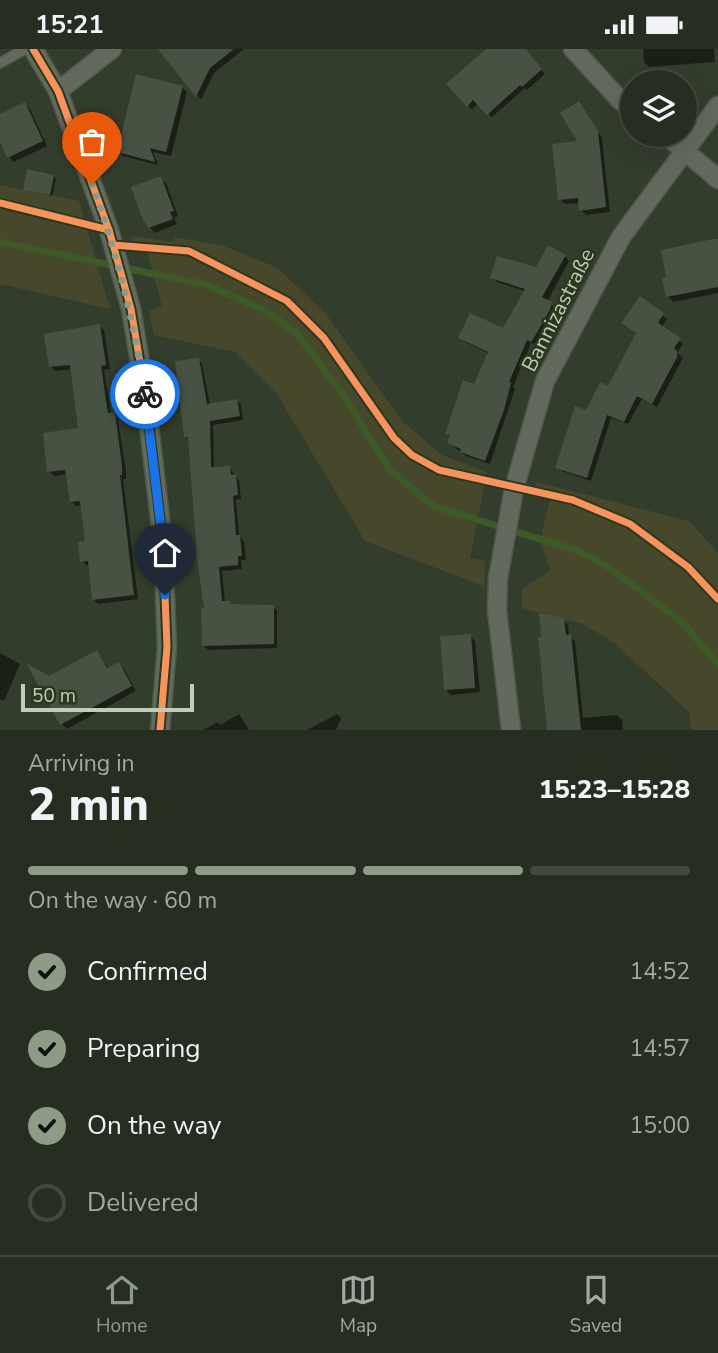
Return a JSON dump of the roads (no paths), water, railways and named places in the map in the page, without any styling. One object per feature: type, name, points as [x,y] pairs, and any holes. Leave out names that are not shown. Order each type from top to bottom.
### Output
[{"type":"street","points":[[33,49],[58,91],[113,245],[131,309],[145,392],[163,544],[167,647],[160,730]]},
{"type":"street","points":[[58,91],[112,49]]},
{"type":"street","points":[[573,49],[620,100]]},
{"type":"street","name":"Bannizastraße","points":[[510,730],[498,610],[501,561],[513,489],[545,381],[621,237],[718,106]]},
{"type":"street","points":[[682,147],[718,179]]},
{"type":"lane","points":[[0,62],[25,49]]},
{"type":"waterway","points":[[0,242],[207,285],[262,309],[297,333],[345,398],[389,469],[433,506],[578,551],[610,568],[681,621],[718,664]]}]
